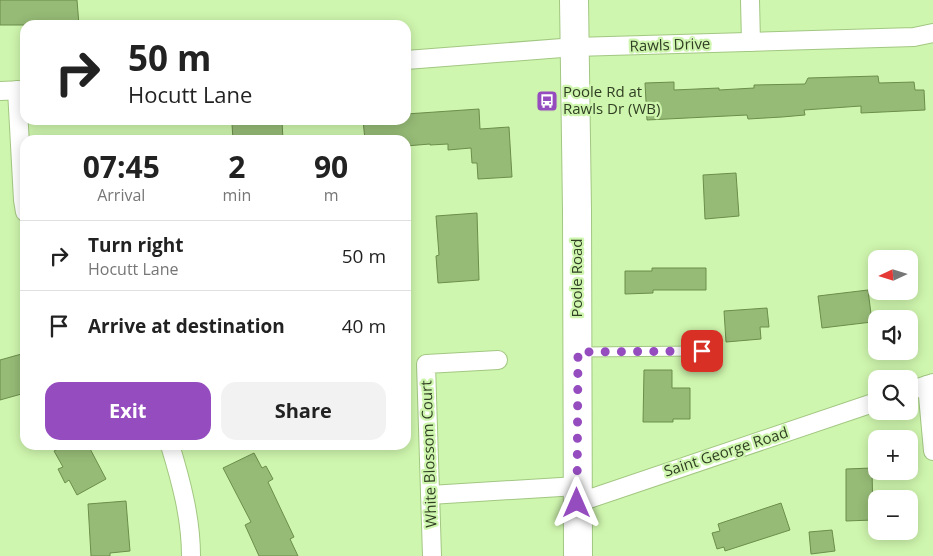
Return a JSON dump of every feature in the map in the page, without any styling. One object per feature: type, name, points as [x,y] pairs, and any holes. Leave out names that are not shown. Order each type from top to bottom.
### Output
[{"type":"main road","name":"Poole Road","points":[[574,0],[578,556]]},
{"type":"street","points":[[750,0],[751,42]]},
{"type":"street","name":"Rawls Drive","points":[[411,60],[575,47],[914,37],[933,34]]},
{"type":"street","points":[[14,90],[20,163]]},
{"type":"street","name":"White Blossom Court","points":[[432,556],[426,364],[498,360]]},
{"type":"street","points":[[918,388],[930,384],[933,452]]},
{"type":"street","name":"Saint George Road","points":[[430,495],[577,494],[868,404]]},
{"type":"street","points":[[172,450],[180,476],[187,510],[191,556]]},
{"type":"lane","points":[[578,352],[702,351]]},
{"type":"building","points":[[0,0],[77,0],[79,20],[20,20],[20,25],[0,25]]},
{"type":"building","points":[[878,76],[879,83],[914,82],[915,90],[924,90],[925,110],[861,113],[861,106],[804,110],[805,115],[782,117],[748,119],[747,115],[647,120],[645,83],[674,82],[674,90],[719,88],[719,90],[754,88],[754,85],[805,84],[808,78]]},
{"type":"building","points":[[479,109],[480,129],[509,127],[512,177],[478,179],[477,163],[472,163],[471,148],[448,150],[448,144],[411,146],[411,135],[364,135],[364,125],[411,125],[411,114]]},
{"type":"building","points":[[232,125],[282,125],[283,135],[233,135]]},
{"type":"building","points":[[736,173],[739,216],[705,219],[703,175]]},
{"type":"building","points":[[477,213],[479,280],[438,283],[436,256],[439,255],[436,216]]},
{"type":"building","points":[[652,268],[706,268],[706,290],[653,290],[653,293],[625,294],[625,271],[652,271]]},
{"type":"building","points":[[868,290],[870,310],[868,310],[868,322],[822,328],[818,296]]},
{"type":"building","points":[[767,308],[769,327],[760,327],[761,339],[726,342],[724,311]]},
{"type":"building","points":[[20,354],[20,394],[0,400],[0,360]]},
{"type":"building","points":[[644,370],[672,370],[672,388],[690,388],[690,419],[673,419],[673,422],[643,422]]},
{"type":"building","points":[[91,450],[106,479],[77,495],[69,480],[65,483],[58,469],[63,467],[54,451]]},
{"type":"building","points":[[254,453],[262,468],[266,466],[273,479],[268,482],[294,537],[290,539],[298,556],[259,556],[245,525],[251,522],[223,468]]},
{"type":"building","points":[[868,468],[868,480],[872,480],[872,490],[868,490],[868,520],[846,521],[846,469]]},
{"type":"building","points":[[126,501],[130,551],[110,553],[110,556],[91,556],[88,504]]},
{"type":"building","points":[[781,503],[790,530],[725,551],[724,547],[717,549],[712,533],[720,531],[718,524]]},
{"type":"building","points":[[832,530],[835,551],[811,554],[809,532]]},
{"type":"place","name":"Poole Rd at Rawls Dr (WB)","points":[[547,101]]},
{"type":"route","points":[[577,503],[578,352],[702,351]]}]
